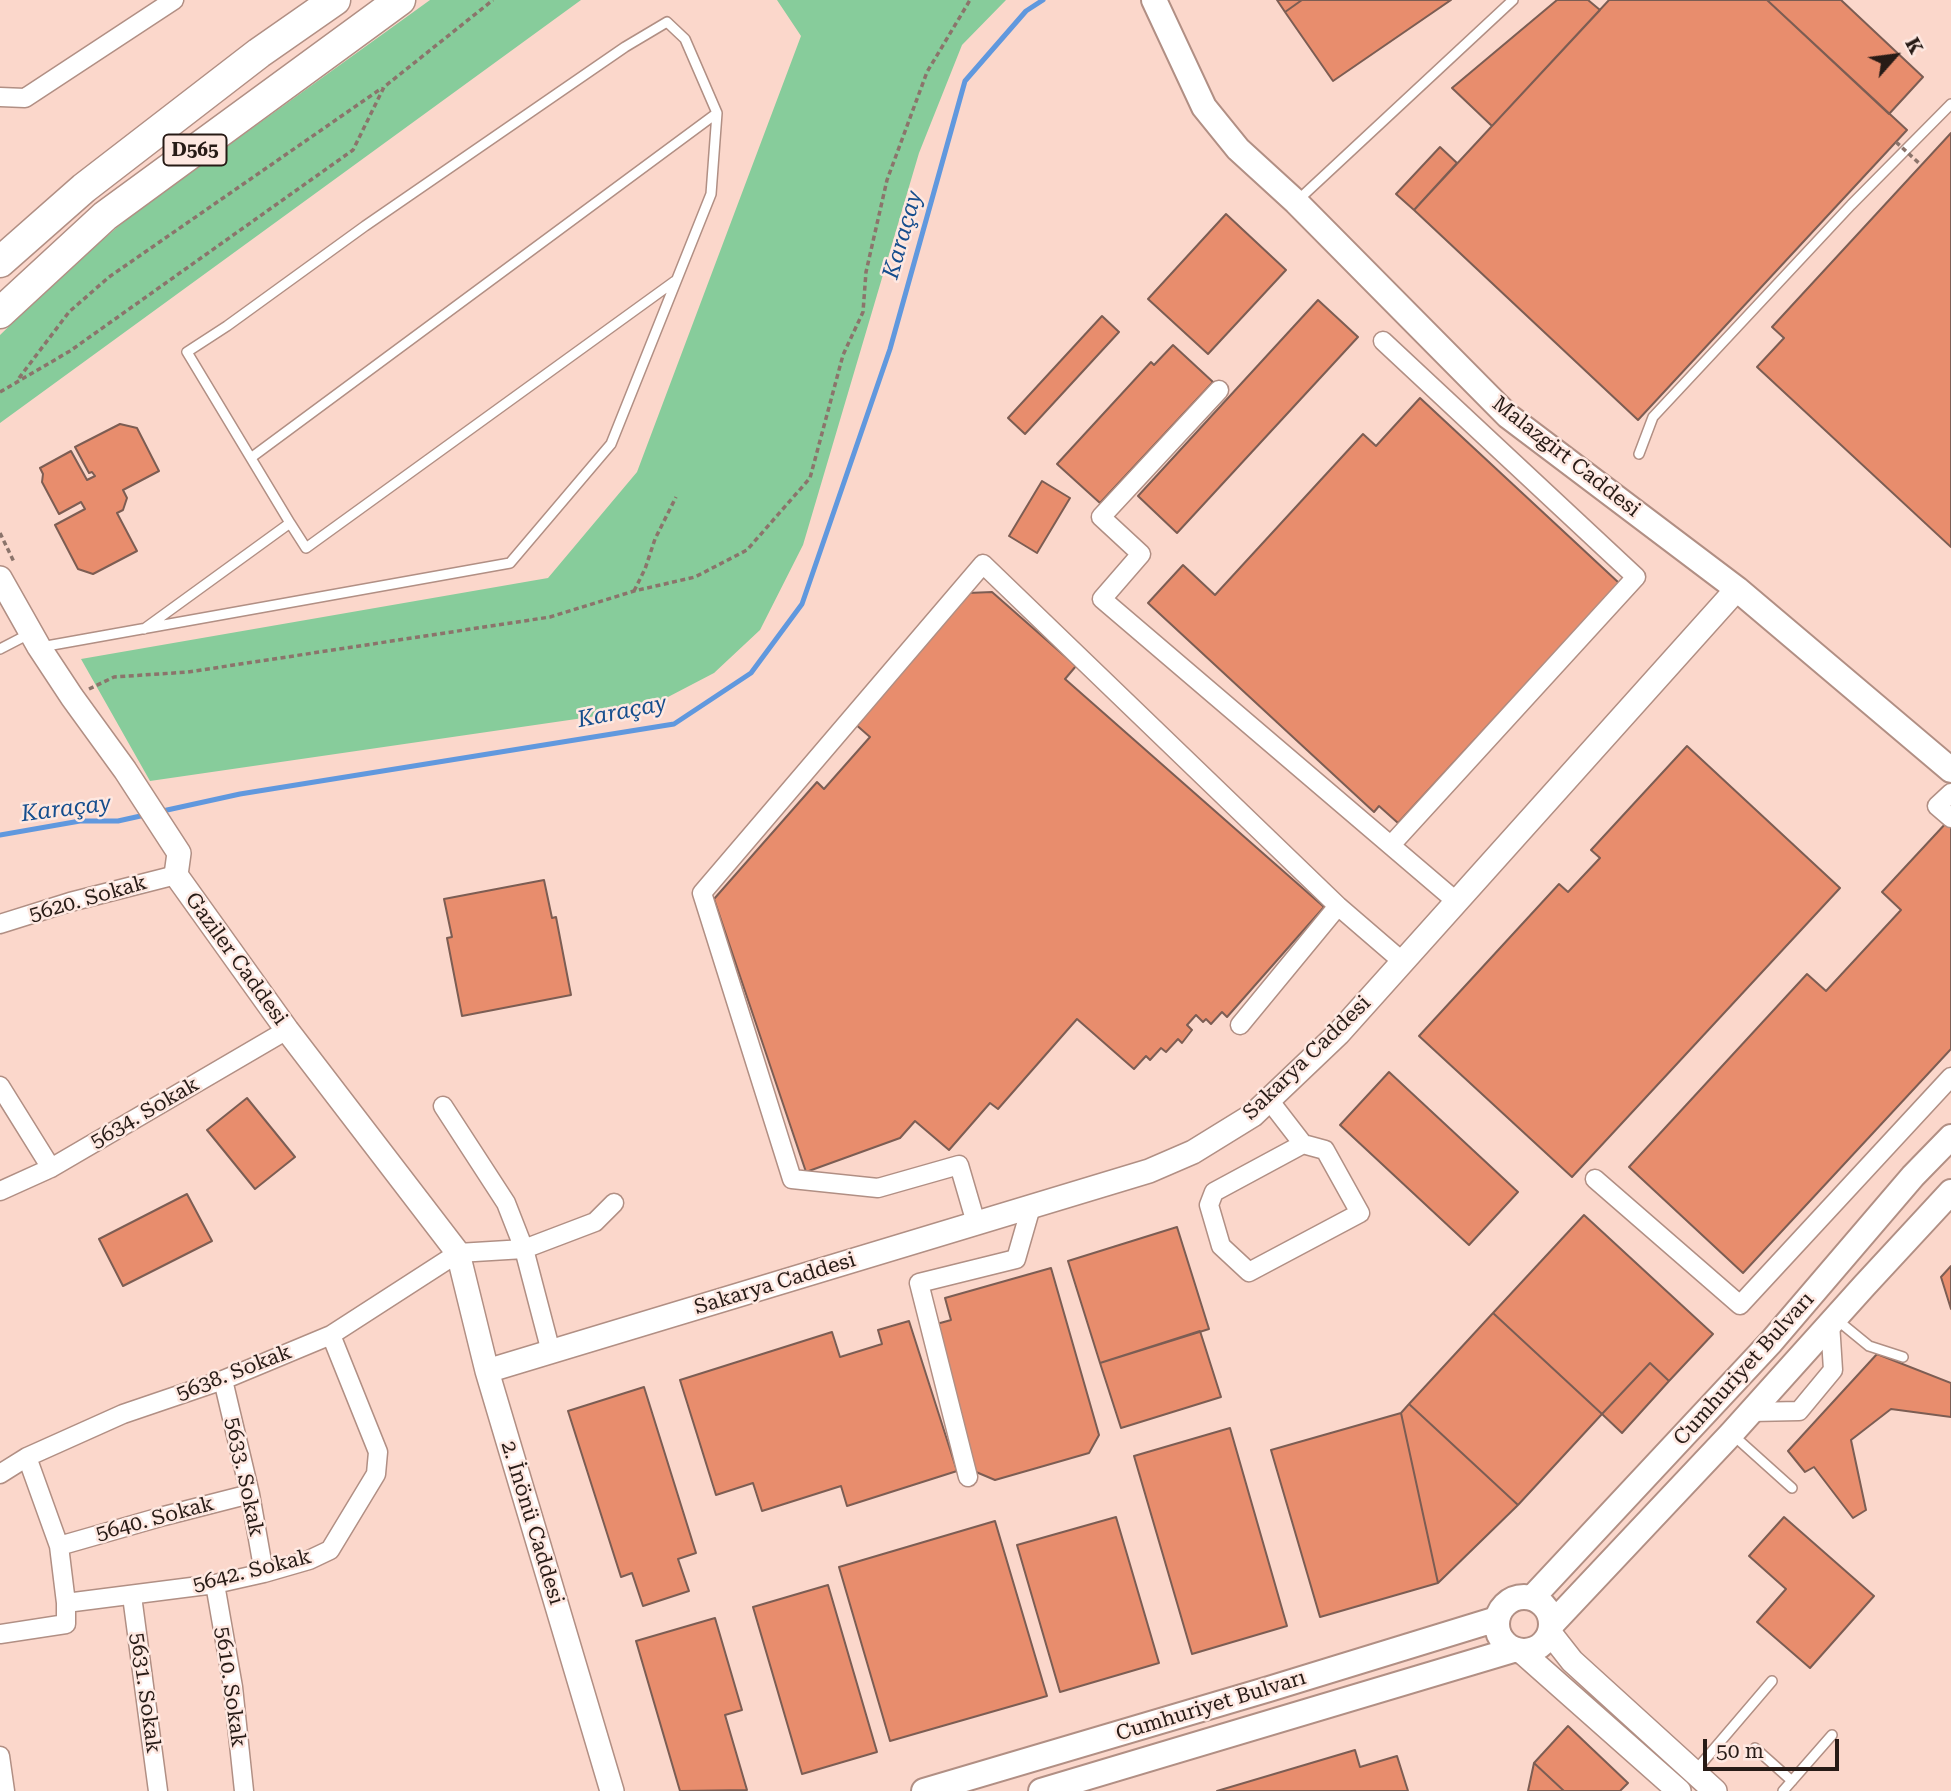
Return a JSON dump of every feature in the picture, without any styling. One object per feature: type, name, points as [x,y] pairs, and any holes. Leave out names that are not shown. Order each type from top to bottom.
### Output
[{"type":"highway","points":[[259,53],[321,0]]},
{"type":"highway","name":"D565","points":[[0,262],[84,188],[259,53],[335,0]]},
{"type":"highway","name":"D565","points":[[0,313],[105,216],[400,0]]},
{"type":"main road","name":"Malazgirt Caddesi","points":[[1154,1],[1204,107],[1238,149],[1296,202],[1508,416],[1737,589],[1951,770]]},
{"type":"main road","name":"Cumhuriyet Bulvarı","points":[[1532,1598],[1771,1342],[1913,1176],[1951,1137]]},
{"type":"main road","name":"Cumhuriyet Bulvarı","points":[[1551,1629],[1951,1192]]},
{"type":"main road","points":[[1514,1598],[1532,1598],[1546,1608],[1551,1629],[1540,1647],[1532,1651],[1518,1651],[1500,1637],[1497,1619],[1500,1610],[1514,1598]]},
{"type":"main road","name":"Cumhuriyet Bulvarı","points":[[924,1791],[1497,1619]]},
{"type":"main road","name":"Cumhuriyet Bulvarı","points":[[1041,1791],[1518,1651]]},
{"type":"street","points":[[0,97],[25,99],[174,0]]},
{"type":"street","points":[[1382,341],[1636,577],[1391,845]]},
{"type":"street","points":[[1219,390],[1101,517],[1141,554],[1102,599],[1457,902]]},
{"type":"street","points":[[976,1223],[958,1164],[878,1188],[792,1179],[702,893],[983,564],[1338,906],[1403,962]]},
{"type":"street","name":"Gaziler Caddesi","points":[[0,578],[35,640],[125,770],[178,864],[287,1030],[458,1253]]},
{"type":"street","name":"Sakarya Caddesi","points":[[487,1371],[1149,1171],[1193,1152],[1253,1115],[1338,1034],[1737,589]]},
{"type":"street","points":[[1951,793],[1937,806],[1951,818]]},
{"type":"street","name":"5620. Sokak","points":[[0,925],[178,864]]},
{"type":"street","points":[[1240,1025],[1338,906]]},
{"type":"street","name":"5634. Sokak","points":[[0,1191],[51,1168],[287,1030]]},
{"type":"street","points":[[1595,1179],[1740,1305],[1951,1077]]},
{"type":"street","points":[[0,1086],[51,1168]]},
{"type":"street","points":[[1269,1100],[1303,1144],[1325,1150],[1360,1213],[1249,1272],[1221,1246],[1209,1205],[1214,1192],[1303,1144]]},
{"type":"street","points":[[443,1106],[506,1203],[524,1249],[551,1352]]},
{"type":"street","points":[[458,1253],[524,1249],[595,1222],[614,1203]]},
{"type":"street","points":[[968,1478],[919,1283],[1016,1259],[1031,1206]]},
{"type":"street","name":"5638. Sokak","points":[[0,1474],[27,1457],[123,1414],[223,1380],[331,1335],[458,1253]]},
{"type":"street","name":"2. İnönü Caddesi","points":[[458,1253],[487,1371],[612,1791]]},
{"type":"street","points":[[1751,1412],[1799,1411],[1833,1370],[1832,1321]]},
{"type":"street","name":"5642. Sokak","points":[[66,1603],[215,1584],[309,1560],[330,1550],[376,1474],[378,1452],[331,1335]]},
{"type":"street","name":"5633. Sokak","points":[[223,1380],[250,1494],[264,1573]]},
{"type":"street","points":[[0,1634],[66,1624],[59,1546],[27,1457]]},
{"type":"street","name":"5640. Sokak","points":[[59,1546],[250,1494]]},
{"type":"street","name":"5610. Sokak","points":[[215,1584],[233,1687],[244,1791]]},
{"type":"street","name":"5631. Sokak","points":[[132,1595],[159,1791]]},
{"type":"street","points":[[1551,1629],[1572,1661],[1715,1791]]},
{"type":"street","points":[[1518,1651],[1679,1791]]},
{"type":"street","points":[[0,1756],[5,1791]]},
{"type":"lane","points":[[1296,202],[1513,0]]},
{"type":"lane","points":[[0,649],[35,640],[144,629],[510,563],[611,444],[711,194],[717,113],[685,39],[667,22],[625,47],[187,352],[306,548],[676,281]]},
{"type":"lane","points":[[1639,454],[1653,417],[1851,205],[1951,104]]},
{"type":"lane","points":[[252,457],[717,113]]},
{"type":"lane","points":[[144,629],[290,523]]},
{"type":"lane","points":[[1832,1321],[1869,1346],[1903,1357]]},
{"type":"lane","points":[[1731,1434],[1792,1488]]},
{"type":"lane","points":[[1695,1772],[1772,1682]]},
{"type":"lane","points":[[1783,1791],[1832,1735]]},
{"type":"lane","points":[[1755,1748],[1792,1781]]},
{"type":"path","points":[[17,381],[68,312],[109,277],[384,86],[493,0]]},
{"type":"path","points":[[72,697],[114,677],[188,672],[550,617],[634,591],[695,577],[747,550],[810,478],[843,355],[863,312],[866,272],[887,180],[927,72],[970,0]]},
{"type":"path","points":[[0,392],[81,344],[353,150],[384,86]]},
{"type":"path","points":[[1896,142],[1921,165]]},
{"type":"path","points":[[634,591],[655,539],[676,498]]},
{"type":"green space","points":[[430,0],[581,0],[0,423],[0,335],[62,275],[129,217]]},
{"type":"green space","points":[[777,0],[1006,0],[962,45],[919,153],[803,545],[760,630],[714,673],[645,709],[150,781],[81,659],[548,578],[637,472],[801,36]]},
{"type":"building","points":[[1277,0],[1302,0],[1285,12]]},
{"type":"building","points":[[1302,0],[1451,0],[1333,81],[1285,12]]},
{"type":"building","points":[[1557,0],[1588,0],[1600,10],[1492,126],[1452,88]]},
{"type":"building","points":[[1609,0],[1767,0],[1907,130],[1638,420],[1414,210]]},
{"type":"building","points":[[1767,0],[1841,0],[1923,77],[1889,114]]},
{"type":"building","points":[[1951,133],[1951,547],[1757,367],[1784,338],[1772,327]]},
{"type":"building","points":[[1440,147],[1457,163],[1414,210],[1396,194]]},
{"type":"building","points":[[1226,214],[1286,270],[1208,354],[1148,299]]},
{"type":"building","points":[[1318,300],[1358,337],[1177,533],[1138,496]]},
{"type":"building","points":[[1102,316],[1119,332],[1025,434],[1008,418]]},
{"type":"building","points":[[1173,345],[1213,382],[1100,503],[1057,464],[1151,362],[1154,365]]},
{"type":"building","points":[[1420,398],[1619,583],[1398,823],[1379,806],[1374,812],[1148,603],[1183,565],[1215,595],[1363,434],[1376,446]]},
{"type":"building","points":[[120,424],[137,428],[159,471],[123,490],[127,498],[123,510],[117,513],[137,551],[93,574],[78,569],[55,525],[85,509],[81,502],[59,514],[42,482],[43,474],[40,468],[71,451],[87,480],[95,476],[92,472],[89,473],[75,447]]},
{"type":"building","points":[[1042,481],[1070,498],[1037,553],[1009,536]]},
{"type":"building","points":[[992,592],[1076,666],[1065,679],[1324,907],[1227,1017],[1222,1012],[1211,1024],[1206,1019],[1203,1022],[1196,1015],[1187,1025],[1192,1030],[1182,1043],[1178,1039],[1166,1052],[1161,1048],[1150,1060],[1146,1056],[1134,1069],[1077,1019],[998,1109],[990,1103],[949,1150],[915,1121],[900,1138],[806,1172],[714,899],[817,782],[824,789],[870,737],[854,723],[968,593]]},
{"type":"building","points":[[1687,746],[1840,888],[1572,1177],[1419,1036],[1559,884],[1568,892],[1600,858],[1591,850]]},
{"type":"building","points":[[1947,822],[1951,825],[1951,1049],[1743,1273],[1629,1167],[1807,974],[1826,991],[1901,910],[1882,892]]},
{"type":"building","points":[[544,880],[552,918],[556,917],[571,995],[462,1016],[447,938],[452,937],[444,899]]},
{"type":"building","points":[[1389,1072],[1518,1192],[1469,1245],[1340,1125]]},
{"type":"building","points":[[247,1098],[295,1157],[255,1189],[207,1130]]},
{"type":"building","points":[[187,1194],[212,1241],[123,1286],[99,1239]]},
{"type":"building","points":[[1584,1215],[1713,1334],[1669,1381],[1650,1363],[1602,1414],[1493,1313]]},
{"type":"building","points":[[1177,1227],[1209,1329],[1100,1363],[1068,1261]]},
{"type":"building","points":[[1951,1266],[1951,1309],[1941,1277]]},
{"type":"building","points":[[1051,1268],[1099,1435],[1089,1453],[995,1480],[976,1472],[933,1325],[951,1320],[945,1298]]},
{"type":"building","points":[[1493,1313],[1602,1414],[1518,1505],[1409,1404]]},
{"type":"building","points":[[909,1321],[957,1471],[847,1506],[841,1486],[762,1511],[753,1483],[716,1495],[680,1380],[832,1332],[840,1357],[882,1344],[878,1330]]},
{"type":"building","points":[[1200,1331],[1221,1397],[1121,1428],[1100,1363]]},
{"type":"building","points":[[1877,1354],[1951,1383],[1951,1417],[1891,1409],[1851,1440],[1866,1510],[1853,1518],[1814,1467],[1805,1472],[1788,1451]]},
{"type":"building","points":[[1650,1363],[1669,1381],[1622,1433],[1602,1414]]},
{"type":"building","points":[[644,1387],[696,1553],[678,1559],[689,1591],[643,1606],[632,1573],[621,1577],[568,1411]]},
{"type":"building","points":[[1409,1404],[1518,1505],[1438,1583],[1401,1413]]},
{"type":"building","points":[[1401,1413],[1438,1583],[1320,1617],[1271,1450]]},
{"type":"building","points":[[1230,1428],[1287,1626],[1192,1654],[1134,1456]]},
{"type":"building","points":[[1116,1517],[1159,1663],[1060,1692],[1017,1545]]},
{"type":"building","points":[[1784,1517],[1874,1596],[1810,1668],[1757,1622],[1786,1589],[1749,1556]]},
{"type":"building","points":[[995,1521],[1047,1696],[890,1741],[839,1567]]},
{"type":"building","points":[[828,1585],[877,1752],[802,1774],[753,1607]]},
{"type":"building","points":[[715,1618],[742,1710],[725,1715],[747,1790],[680,1791],[636,1641]]},
{"type":"building","points":[[1568,1726],[1628,1783],[1620,1791],[1564,1791],[1534,1763]]},
{"type":"building","points":[[1355,1750],[1360,1767],[1397,1756],[1408,1791],[1217,1791]]},
{"type":"building","points":[[1534,1763],[1564,1791],[1528,1791]]},
{"type":"waterway","name":"Karaçay","points":[[158,812],[240,794],[674,724],[751,673],[802,604],[890,349],[965,81],[1026,11],[1043,0]]},
{"type":"waterway","name":"Karaçay","points":[[0,835],[80,821],[118,821],[145,815]]}]
